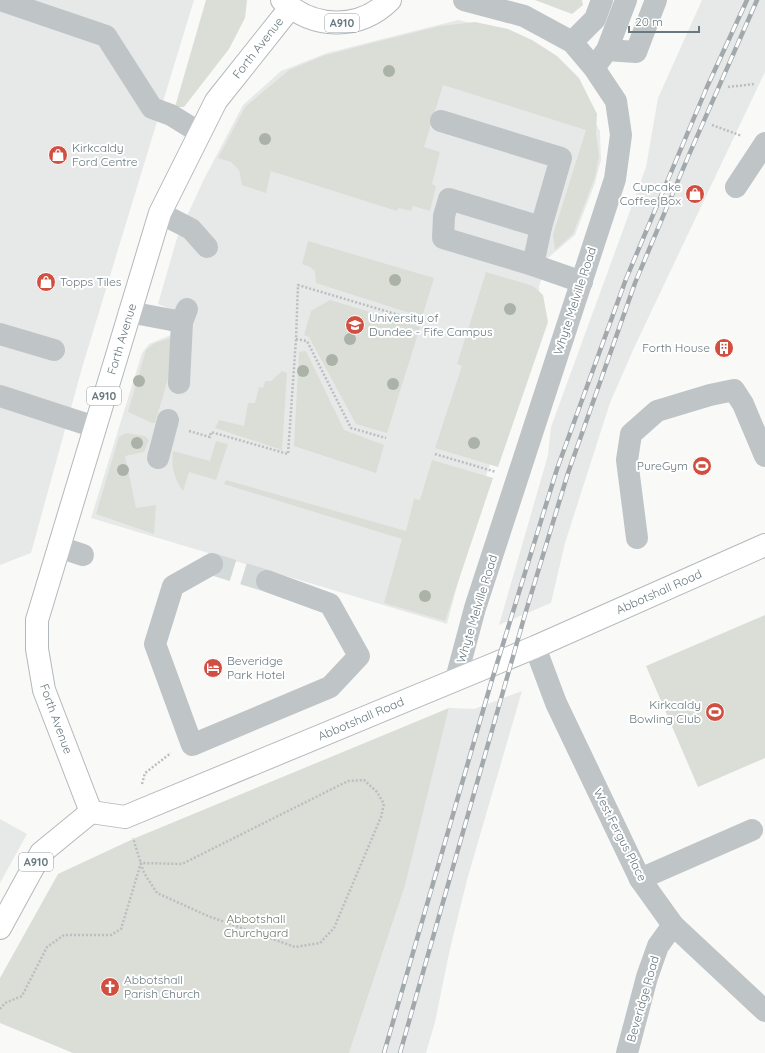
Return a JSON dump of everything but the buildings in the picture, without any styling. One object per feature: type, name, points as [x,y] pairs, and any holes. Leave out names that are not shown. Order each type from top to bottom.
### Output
[{"type":"main road","name":"A910","points":[[286,4],[304,16],[320,22],[337,23],[354,22],[369,16],[390,0]]},
{"type":"main road","name":"Forth Avenue","points":[[91,812],[44,690],[37,649],[37,620],[160,213],[216,102],[286,4]]},
{"type":"main road","name":"Abbotshall Road","points":[[125,818],[535,647],[765,545]]},
{"type":"main road","name":"A910","points":[[0,928],[41,853],[91,812]]},
{"type":"main road","points":[[91,812],[125,818]]},
{"type":"street","points":[[0,0],[106,36],[152,108],[171,115],[200,133]]},
{"type":"street","name":"Whyte Melville Road","points":[[456,679],[475,608],[615,178],[621,135],[616,101],[594,68],[572,42],[524,16],[464,0]]},
{"type":"street","points":[[572,42],[595,18],[602,0]]},
{"type":"street","points":[[594,68],[607,50],[626,0]]},
{"type":"street","points":[[607,50],[636,52],[656,0]]},
{"type":"street","points":[[441,121],[561,158],[541,227],[533,266]]},
{"type":"street","points":[[736,187],[765,143]]},
{"type":"street","points":[[541,227],[449,199],[444,216],[443,238],[582,282]]},
{"type":"street","points":[[160,213],[191,229],[207,247]]},
{"type":"street","points":[[129,312],[184,316],[179,383]]},
{"type":"street","points":[[0,334],[54,350]]},
{"type":"street","points":[[637,538],[627,460],[631,434],[657,411],[710,394],[734,390],[743,404],[765,456]]},
{"type":"street","points":[[0,396],[95,427]]},
{"type":"street","points":[[158,458],[167,422]]},
{"type":"street","points":[[59,547],[83,555]]},
{"type":"street","points":[[212,564],[170,585],[155,644],[192,744],[330,687],[359,656],[330,604],[267,582]]},
{"type":"street","name":"West Fergus Place","points":[[535,647],[556,703],[640,879],[673,925],[765,1011]]},
{"type":"street","points":[[640,879],[752,830]]},
{"type":"street","name":"Beveridge Road","points":[[627,1053],[647,977],[658,946],[673,925]]},
{"type":"path","points":[[728,87],[755,84]]},
{"type":"path","points":[[167,422],[210,437],[211,432],[288,454],[298,285],[419,321]]},
{"type":"path","points":[[296,339],[307,341],[351,428],[386,438]]},
{"type":"path","points":[[435,454],[500,474]]},
{"type":"path","points":[[144,778],[145,773],[167,755],[192,744]]},
{"type":"path","points":[[125,818],[144,873],[157,893],[208,916],[295,947],[320,943],[334,928],[381,817],[384,804],[377,792],[364,780],[348,781],[182,864],[141,863]]},
{"type":"path","points":[[0,1009],[5,1003],[22,996],[47,947],[64,935],[111,935],[121,929],[141,863]]},
{"type":"shaded area","points":[[0,0],[194,0],[82,368],[31,553],[0,565]]},
{"type":"shaded area","points":[[702,0],[765,0],[765,72],[633,350],[610,403],[565,543],[551,603],[499,625],[548,455],[551,427],[646,167],[658,98]]},
{"type":"shaded area","name":"University of Dundee - Fife Campus","points":[[458,20],[489,27],[582,100],[600,131],[601,160],[595,183],[575,235],[548,258],[539,287],[541,316],[485,479],[447,624],[91,518],[142,353],[149,344],[171,335],[172,310],[158,304],[177,238],[203,181],[243,105],[281,71],[327,53]]},
{"type":"shaded area","points":[[522,691],[467,880],[450,949],[435,1022],[426,1053],[349,1053],[405,886],[449,708],[474,709]]},
{"type":"shaded area","points":[[0,819],[27,834],[0,883]]},
{"type":"green space","points":[[206,0],[247,0],[245,18],[229,49],[184,107],[175,107]]},
{"type":"green space","points":[[535,0],[582,0],[583,5],[572,14]]},
{"type":"green space","points":[[475,22],[508,29],[532,40],[557,56],[579,78],[597,114],[596,133],[599,156],[595,177],[573,234],[555,250],[553,235],[586,130],[443,85],[424,147],[440,152],[432,184],[436,186],[430,211],[413,206],[411,211],[399,208],[397,211],[271,171],[266,193],[242,185],[239,170],[231,162],[218,158],[245,107],[289,70],[323,56],[372,43],[440,26]]},
{"type":"green space","points":[[308,241],[434,278],[422,317],[316,283],[315,271],[302,264]]},
{"type":"green space","points":[[486,272],[533,286],[543,295],[548,322],[498,467],[435,448],[462,366],[457,364]]},
{"type":"green space","points":[[330,300],[420,327],[387,433],[356,424],[309,337],[304,335],[311,311]]},
{"type":"green space","points":[[170,338],[170,372],[155,423],[152,423],[128,412],[146,350],[155,343]]},
{"type":"green space","points":[[306,351],[344,430],[384,445],[376,473],[294,446],[299,352]]},
{"type":"green space","points":[[282,371],[287,373],[282,450],[215,428],[219,420],[244,426],[248,403],[255,403],[259,387],[263,388],[265,381],[271,381]]},
{"type":"green space","points":[[126,433],[145,436],[149,440],[144,452],[125,456],[136,508],[156,505],[154,534],[96,514],[119,437]]},
{"type":"green space","points":[[216,441],[228,444],[216,480],[189,472],[183,491],[177,482],[174,472],[172,462],[173,451],[210,461]]},
{"type":"green space","points":[[432,460],[493,478],[445,621],[384,603],[402,539],[224,484],[226,480],[406,531],[414,499],[420,500]]},
{"type":"green space","name":"Kirkcaldy Bowling Club","points":[[765,615],[765,758],[698,787],[646,666]]},
{"type":"green space","name":"Abbotshall Churchyard","points":[[449,708],[405,886],[349,1053],[73,1053],[0,1023],[0,978],[58,874],[133,839]]},
{"type":"tunnel","points":[[212,564],[267,581]]},
{"type":"railway","points":[[384,1053],[491,683],[557,469],[626,279],[707,87],[747,0]]},
{"type":"railway","points":[[400,1053],[526,611],[568,473],[635,283],[688,157],[757,0]]},
{"type":"place","name":"Kirkcaldy Ford Centre","points":[[58,155]]},
{"type":"place","name":"Cupcake Coffee Box","points":[[695,194]]},
{"type":"place","name":"Topps Tiles","points":[[46,282]]},
{"type":"place","name":"University of Dundee - Fife Campus","points":[[355,325]]},
{"type":"place","name":"Forth House","points":[[724,348]]},
{"type":"place","name":"PureGym","points":[[702,466]]},
{"type":"place","name":"Beveridge Park Hotel","points":[[213,668]]},
{"type":"place","name":"Kirkcaldy Bowling Club","points":[[715,712]]},
{"type":"place","name":"Abbotshall Parish Church","points":[[110,987]]}]
